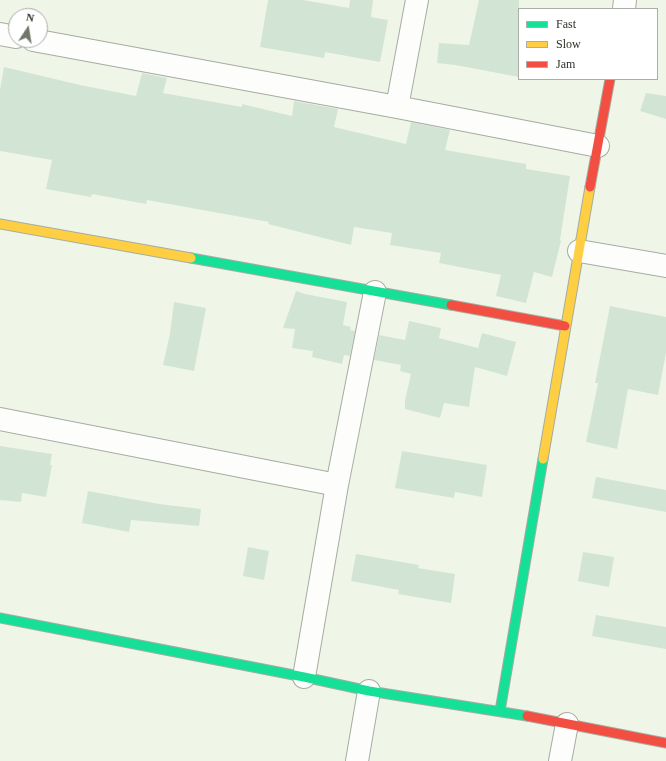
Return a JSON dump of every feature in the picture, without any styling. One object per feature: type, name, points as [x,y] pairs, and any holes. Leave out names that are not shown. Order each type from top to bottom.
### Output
[{"type":"street","points":[[397,106],[417,0]]},
{"type":"street","points":[[48,43],[397,106],[598,146]]},
{"type":"street","points":[[500,711],[565,326],[610,80]]},
{"type":"street","points":[[0,224],[565,326]]},
{"type":"street","points":[[579,251],[666,266]]},
{"type":"street","points":[[304,677],[337,484],[375,292]]},
{"type":"street","points":[[0,419],[337,484]]},
{"type":"street","points":[[0,618],[369,691],[500,711],[666,743]]},
{"type":"street","points":[[357,761],[369,691]]},
{"type":"street","points":[[560,761],[567,724]]},
{"type":"building","points":[[268,0],[303,0],[349,8],[350,0],[373,0],[371,17],[388,20],[380,62],[325,52],[324,58],[260,47]]},
{"type":"building","points":[[479,0],[519,0],[518,77],[437,63],[439,43],[469,45]]},
{"type":"building","points":[[4,67],[80,85],[136,96],[142,73],[167,78],[163,93],[242,107],[242,104],[292,116],[294,101],[338,109],[334,127],[406,144],[411,122],[450,130],[445,150],[526,164],[526,169],[570,176],[561,241],[552,277],[534,272],[526,303],[496,296],[501,275],[439,263],[441,253],[390,245],[392,233],[354,227],[351,245],[268,224],[269,222],[147,200],[146,204],[92,194],[91,197],[46,189],[52,160],[0,151],[0,90]]},
{"type":"building","points":[[646,93],[666,96],[666,119],[640,111]]},
{"type":"building","points":[[296,291],[347,302],[343,325],[351,327],[350,330],[355,331],[350,356],[344,355],[342,364],[312,357],[313,351],[292,348],[295,329],[283,328]]},
{"type":"building","points":[[174,302],[206,308],[194,371],[163,365],[170,334]]},
{"type":"building","points":[[610,306],[666,317],[666,353],[658,395],[628,389],[617,449],[586,442],[598,383],[595,383]]},
{"type":"building","points":[[409,321],[441,328],[439,338],[478,348],[482,333],[516,342],[507,376],[475,367],[469,407],[444,403],[440,418],[405,409],[405,400],[411,374],[400,371],[401,365],[374,360],[379,335],[405,340]]},
{"type":"building","points":[[0,446],[52,454],[50,465],[52,465],[46,497],[22,493],[21,502],[0,500]]},
{"type":"building","points":[[402,451],[487,465],[482,497],[455,492],[454,498],[395,488]]},
{"type":"building","points":[[596,477],[666,490],[666,512],[592,498]]},
{"type":"building","points":[[88,491],[159,504],[201,509],[199,526],[131,520],[129,532],[82,523]]},
{"type":"building","points":[[248,547],[269,551],[264,580],[243,576]]},
{"type":"building","points":[[583,552],[614,557],[609,587],[578,581]]},
{"type":"building","points":[[356,554],[419,565],[418,568],[455,574],[451,603],[398,594],[399,590],[351,581]]},
{"type":"building","points":[[596,615],[666,627],[666,649],[592,636]]},
{"type":"traffic: fast","points":[[191,258],[451,305]]},
{"type":"traffic: fast","points":[[500,711],[543,459]]},
{"type":"traffic: fast","points":[[0,618],[369,691],[527,716]]},
{"type":"traffic: slow","points":[[543,459],[590,187]]},
{"type":"traffic: slow","points":[[0,224],[191,258]]},
{"type":"traffic: jam","points":[[590,187],[610,80]]},
{"type":"traffic: jam","points":[[451,305],[565,326]]},
{"type":"traffic: jam","points":[[527,716],[666,743]]}]
